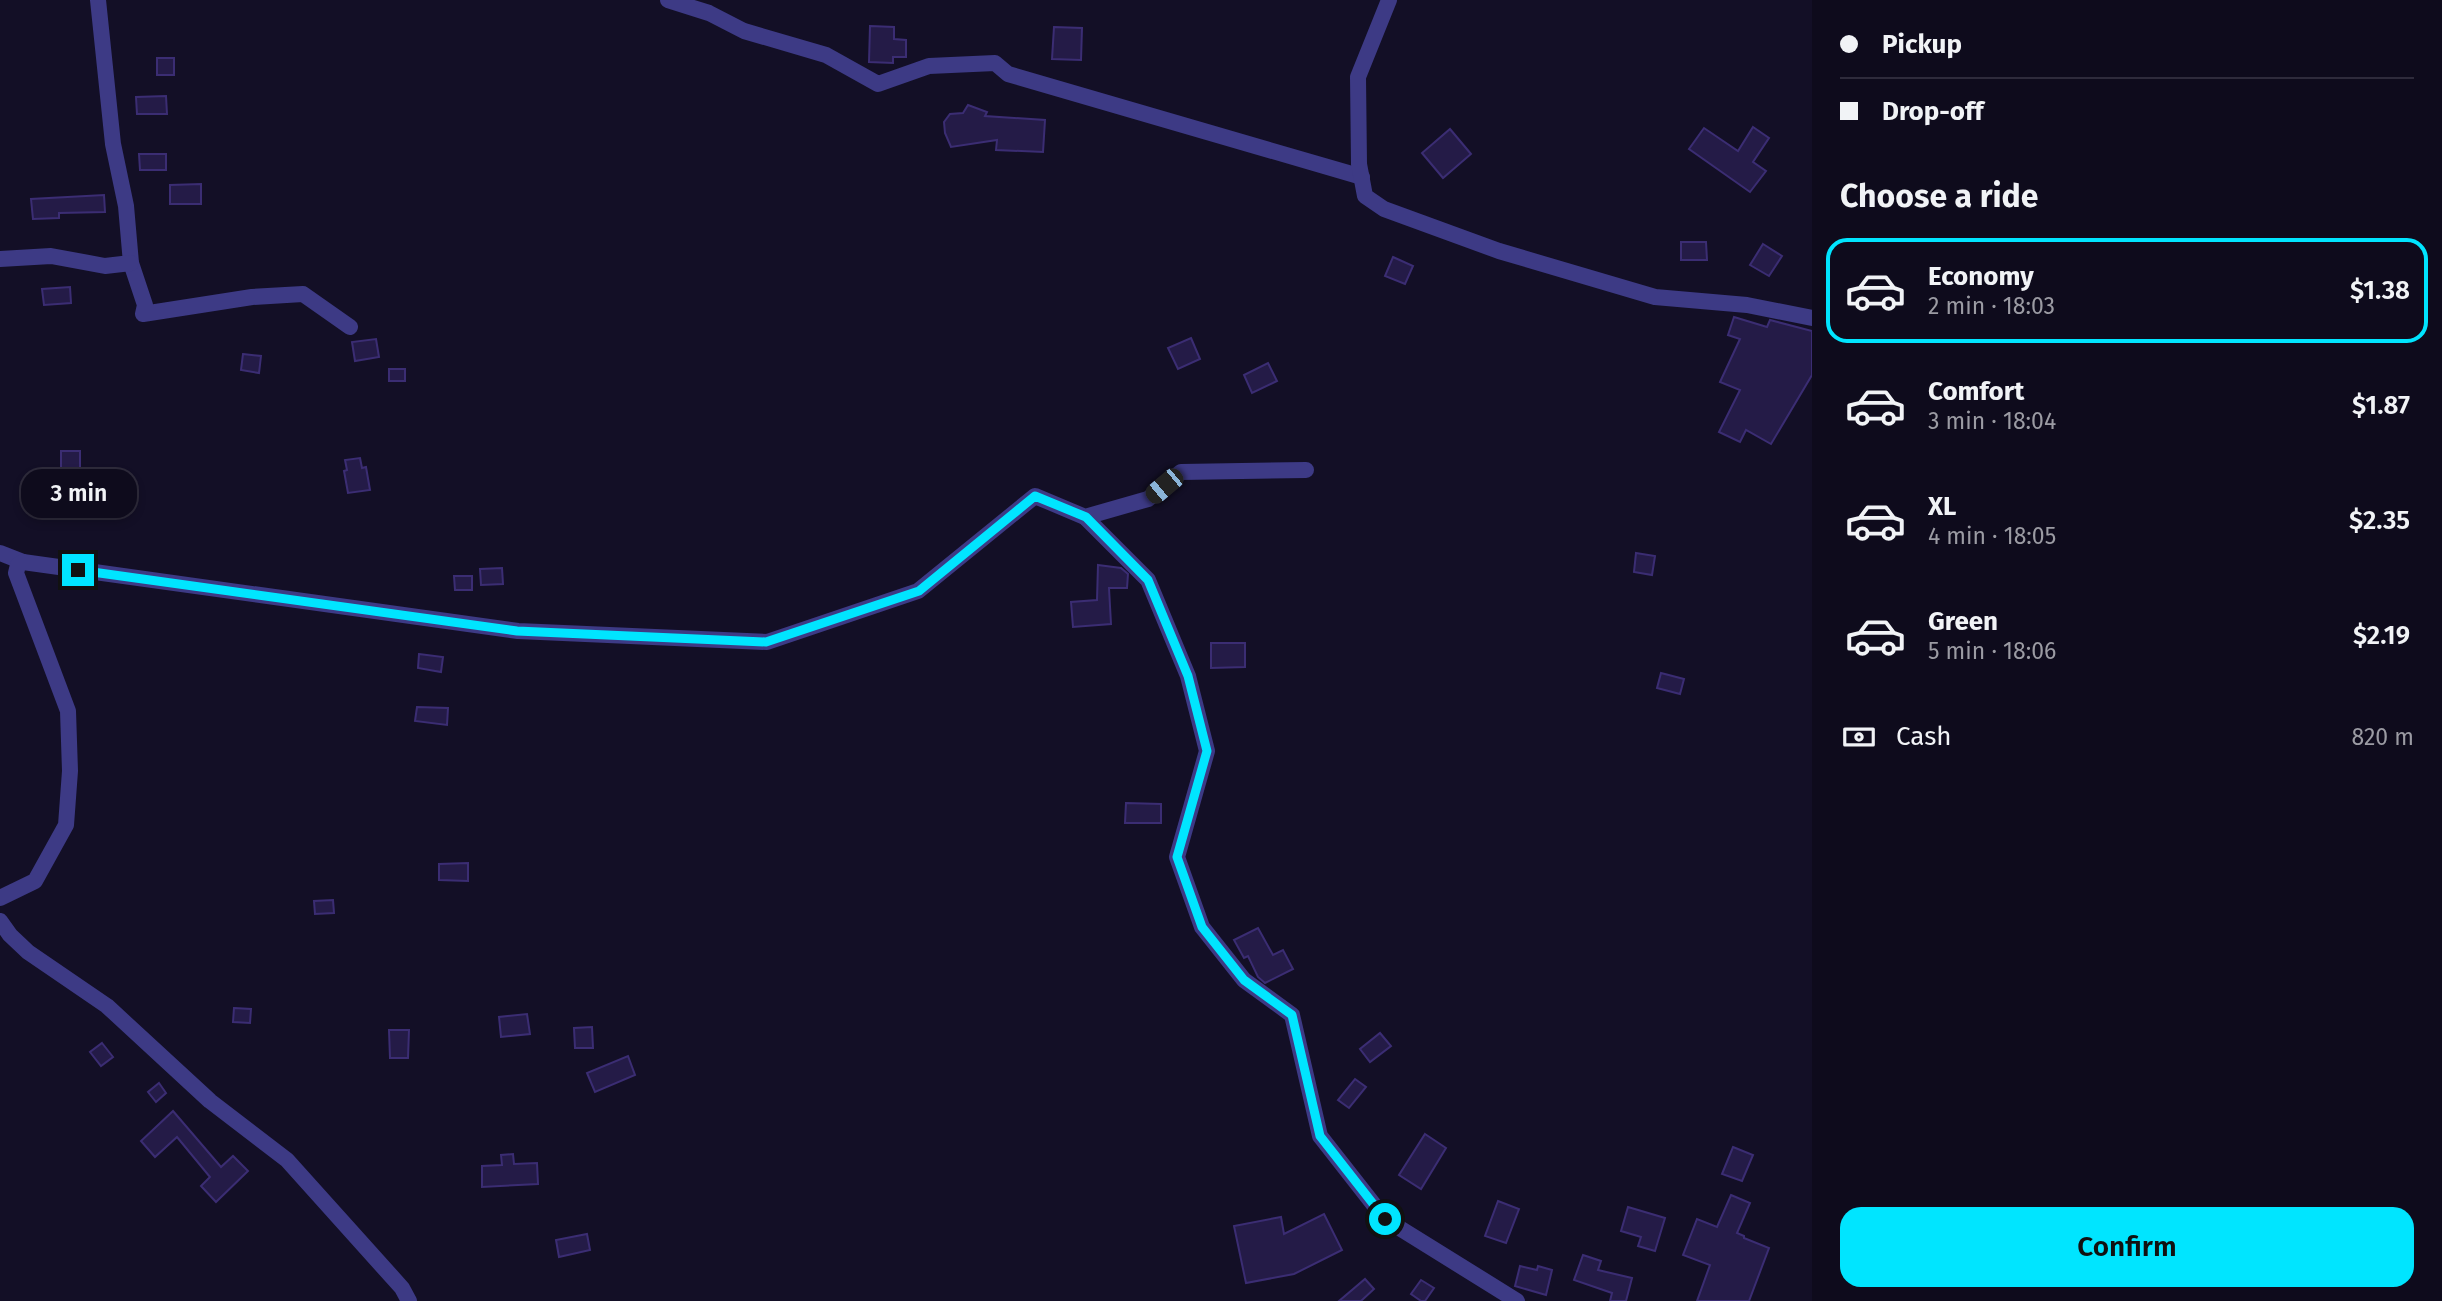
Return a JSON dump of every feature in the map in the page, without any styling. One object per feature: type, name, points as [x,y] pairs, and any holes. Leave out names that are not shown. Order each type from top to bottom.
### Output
[{"type":"street","points":[[98,0],[113,144],[126,206],[131,263],[145,305],[143,314],[252,297],[303,294],[350,327]]},
{"type":"street","points":[[667,0],[709,13],[744,31],[825,55],[878,84],[929,66],[995,63],[1008,74],[1362,177]]},
{"type":"street","points":[[1389,0],[1358,78],[1359,164],[1365,196],[1384,209],[1499,251],[1655,297],[1747,305],[1812,318]]},
{"type":"street","points":[[0,259],[51,256],[105,266],[131,263]]},
{"type":"street","points":[[1086,517],[1148,499],[1181,472],[1306,470]]},
{"type":"street","points":[[0,553],[23,562],[517,631],[766,642],[919,591],[1035,496],[1086,517],[1148,580],[1188,676],[1207,751],[1177,857],[1202,927],[1244,980],[1292,1015],[1320,1136],[1385,1219],[1517,1301]]},
{"type":"street","points":[[0,898],[34,881],[60,836],[66,825],[71,771],[68,711],[16,573],[18,565],[23,562]]},
{"type":"street","points":[[0,921],[28,952],[107,1006],[210,1101],[287,1160],[401,1288],[409,1301]]},
{"type":"building","points":[[870,26],[894,27],[894,39],[906,40],[906,57],[893,57],[893,63],[869,62]]},
{"type":"building","points":[[1054,27],[1082,28],[1081,60],[1052,59]]},
{"type":"building","points":[[157,58],[174,58],[174,75],[157,75]]},
{"type":"building","points":[[166,96],[167,114],[137,114],[136,97]]},
{"type":"building","points":[[968,105],[987,112],[985,116],[1045,120],[1043,152],[996,150],[997,140],[951,147],[944,122],[950,114],[963,113]]},
{"type":"building","points":[[1753,127],[1769,138],[1753,162],[1766,171],[1750,192],[1689,149],[1704,128],[1738,151]]},
{"type":"building","points":[[1450,129],[1471,154],[1443,178],[1422,153]]},
{"type":"building","points":[[139,154],[166,154],[166,170],[140,170]]},
{"type":"building","points":[[201,184],[201,204],[170,204],[170,185]]},
{"type":"building","points":[[104,195],[105,212],[59,213],[59,218],[33,219],[31,199]]},
{"type":"building","points":[[1681,242],[1706,242],[1707,260],[1681,260]]},
{"type":"building","points":[[1763,244],[1782,256],[1769,276],[1750,265]]},
{"type":"building","points":[[1393,257],[1413,266],[1405,284],[1385,276]]},
{"type":"building","points":[[70,287],[71,303],[44,305],[42,289]]},
{"type":"building","points":[[1734,317],[1767,327],[1770,320],[1812,331],[1812,375],[1771,444],[1746,430],[1740,442],[1719,432],[1740,390],[1720,382],[1740,339],[1728,335]]},
{"type":"building","points":[[1191,338],[1200,359],[1178,369],[1168,348]]},
{"type":"building","points":[[376,339],[379,357],[355,361],[352,342]]},
{"type":"building","points":[[243,354],[261,356],[259,373],[241,370]]},
{"type":"building","points":[[1268,363],[1277,381],[1252,393],[1244,375]]},
{"type":"building","points":[[389,369],[405,369],[405,381],[389,381]]},
{"type":"building","points":[[61,451],[80,451],[80,477],[61,477]]},
{"type":"building","points":[[360,458],[362,468],[366,467],[370,490],[348,493],[345,460]]},
{"type":"building","points":[[1636,553],[1655,556],[1652,575],[1634,572]]},
{"type":"building","points":[[1098,565],[1121,568],[1128,574],[1127,588],[1109,588],[1111,624],[1073,627],[1071,602],[1097,600]]},
{"type":"building","points":[[502,568],[503,584],[481,585],[480,569]]},
{"type":"building","points":[[454,576],[472,576],[472,590],[455,590]]},
{"type":"building","points":[[1211,643],[1245,643],[1245,667],[1211,668]]},
{"type":"building","points":[[419,654],[443,657],[441,672],[418,668]]},
{"type":"building","points":[[1661,673],[1684,679],[1680,694],[1657,688]]},
{"type":"building","points":[[417,707],[448,708],[447,725],[415,721]]},
{"type":"building","points":[[1126,803],[1161,804],[1161,823],[1125,823]]},
{"type":"building","points":[[468,863],[468,881],[439,880],[439,864]]},
{"type":"building","points":[[333,900],[334,913],[315,914],[314,901]]},
{"type":"building","points":[[1258,928],[1273,955],[1283,950],[1293,969],[1265,983],[1258,977],[1248,956],[1244,958],[1234,940]]},
{"type":"building","points":[[234,1008],[251,1009],[250,1023],[233,1022]]},
{"type":"building","points":[[527,1014],[530,1034],[501,1037],[499,1017]]},
{"type":"building","points":[[592,1027],[593,1048],[575,1048],[574,1028]]},
{"type":"building","points":[[389,1030],[409,1030],[408,1058],[390,1058]]},
{"type":"building","points":[[1380,1033],[1391,1046],[1370,1062],[1360,1049]]},
{"type":"building","points":[[102,1043],[113,1057],[101,1066],[90,1052]]},
{"type":"building","points":[[628,1056],[635,1075],[595,1092],[587,1073]]},
{"type":"building","points":[[1355,1079],[1366,1087],[1349,1108],[1338,1100]]},
{"type":"building","points":[[159,1083],[166,1093],[156,1102],[148,1092]]},
{"type":"building","points":[[173,1111],[221,1167],[233,1156],[248,1171],[216,1202],[201,1186],[210,1177],[177,1137],[155,1157],[141,1141]]},
{"type":"building","points":[[1425,1134],[1446,1148],[1421,1189],[1399,1175]]},
{"type":"building","points":[[1733,1147],[1753,1155],[1742,1181],[1722,1174]]},
{"type":"building","points":[[513,1154],[514,1164],[537,1163],[538,1184],[482,1187],[482,1166],[502,1165],[501,1155]]},
{"type":"building","points":[[1731,1195],[1750,1203],[1737,1233],[1769,1248],[1749,1301],[1697,1301],[1710,1265],[1683,1255],[1697,1219],[1717,1227]]},
{"type":"building","points":[[1498,1201],[1519,1209],[1506,1243],[1485,1236]]},
{"type":"building","points":[[1628,1207],[1665,1218],[1655,1251],[1638,1246],[1641,1237],[1621,1231]]},
{"type":"building","points":[[1324,1214],[1342,1250],[1294,1274],[1246,1283],[1234,1226],[1281,1217],[1284,1234]]},
{"type":"building","points":[[587,1234],[590,1250],[559,1257],[556,1240]]},
{"type":"building","points":[[1583,1255],[1601,1261],[1598,1270],[1632,1278],[1626,1301],[1610,1301],[1612,1293],[1574,1280]]},
{"type":"building","points":[[1520,1266],[1537,1270],[1538,1266],[1552,1270],[1546,1295],[1515,1286]]},
{"type":"building","points":[[1365,1279],[1374,1289],[1361,1301],[1339,1301]]},
{"type":"building","points":[[1421,1280],[1434,1288],[1425,1301],[1411,1294]]},
{"type":"route","points":[[78,570],[517,631],[766,642],[919,591],[1035,496],[1086,517],[1148,580],[1188,676],[1207,751],[1177,857],[1202,927],[1244,980],[1292,1015],[1320,1136],[1385,1219]]}]
